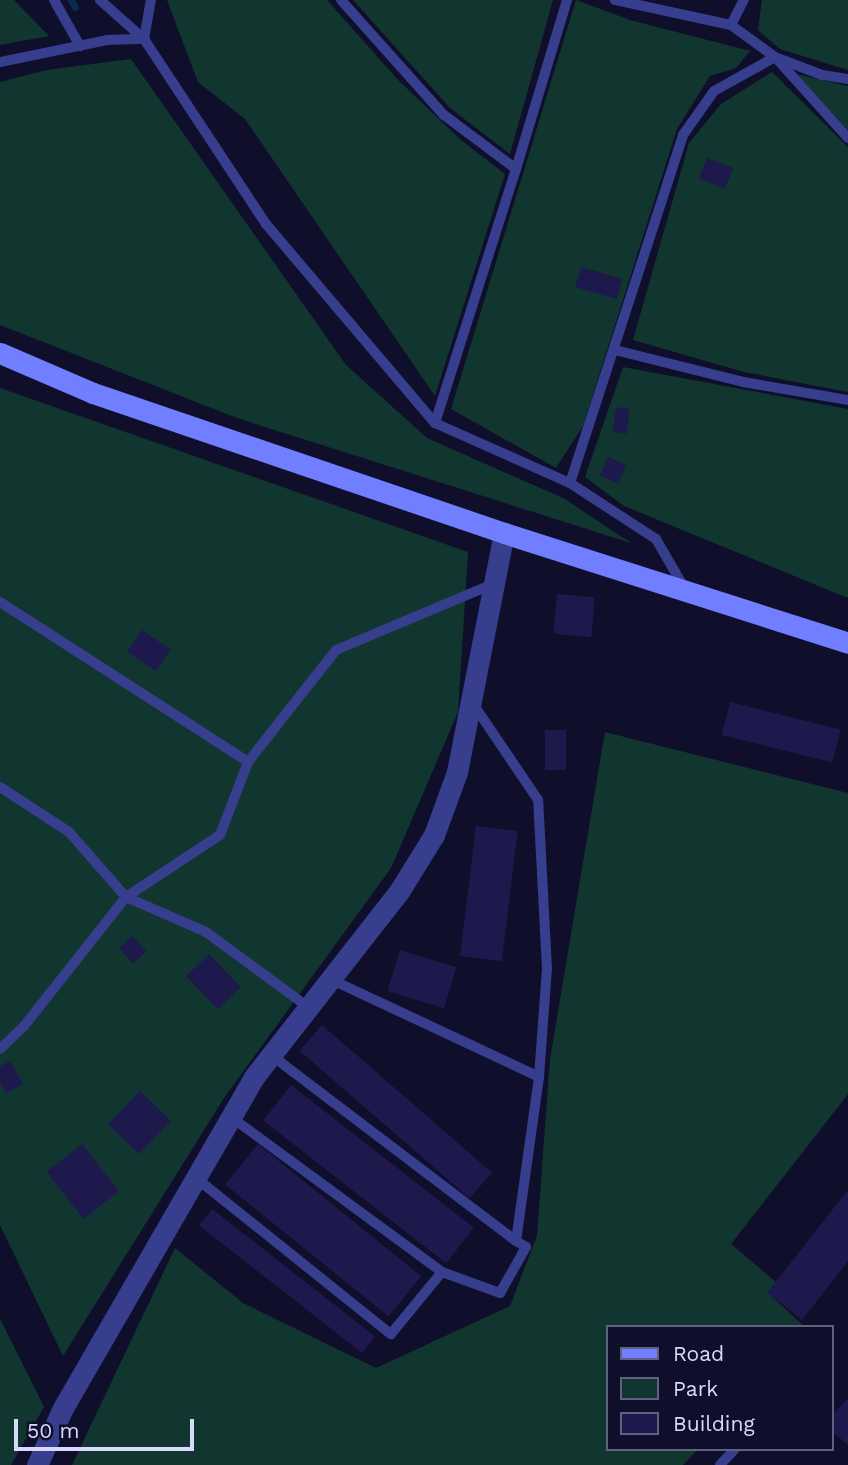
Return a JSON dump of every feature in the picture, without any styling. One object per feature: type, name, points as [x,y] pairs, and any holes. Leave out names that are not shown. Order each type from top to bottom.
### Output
[{"type":"main road","points":[[0,353],[93,393],[504,533],[848,643]]},
{"type":"street","points":[[37,1465],[63,1408],[231,1117],[271,1055],[400,890],[434,835],[457,772],[504,533]]},
{"type":"lane","points":[[54,0],[80,46]]},
{"type":"lane","points":[[100,0],[144,39],[266,224],[435,423],[570,482],[656,539],[687,591]]},
{"type":"lane","points":[[144,39],[151,0]]},
{"type":"lane","points":[[341,0],[444,115],[516,169]]},
{"type":"lane","points":[[435,423],[567,0]]},
{"type":"lane","points":[[615,0],[731,25],[775,57],[848,138]]},
{"type":"lane","points":[[731,25],[744,0]]},
{"type":"lane","points":[[0,62],[107,40],[144,39]]},
{"type":"lane","points":[[775,57],[822,75],[848,79]]},
{"type":"lane","points":[[570,482],[683,135],[714,91],[775,57]]},
{"type":"lane","points":[[615,350],[743,382],[848,400]]},
{"type":"lane","points":[[0,1049],[24,1026],[126,897],[220,835],[248,762],[336,650],[494,584]]},
{"type":"lane","points":[[0,603],[248,762]]},
{"type":"lane","points":[[471,700],[538,800],[547,969],[539,1077],[516,1241]]},
{"type":"lane","points":[[0,787],[69,832],[126,897],[206,932],[308,1007]]},
{"type":"lane","points":[[330,979],[539,1077]]},
{"type":"lane","points":[[231,1117],[442,1272],[500,1293],[526,1247],[271,1055]]},
{"type":"lane","points":[[196,1178],[391,1334],[442,1272]]},
{"type":"lane","points":[[720,1465],[733,1451]]},
{"type":"green space","points":[[0,0],[14,0],[49,36],[0,45]]},
{"type":"green space","points":[[167,0],[327,0],[398,80],[461,140],[505,174],[435,396],[245,119],[198,82]]},
{"type":"green space","points":[[353,0],[553,0],[510,154],[450,108]]},
{"type":"green space","points":[[576,0],[630,20],[750,51],[736,68],[710,76],[677,129],[583,426],[556,468],[451,409]]},
{"type":"green space","points":[[762,0],[848,0],[848,70],[780,49],[758,30]]},
{"type":"green space","points":[[131,59],[346,365],[427,438],[565,499],[631,543],[237,418],[0,325],[0,82],[47,70]]},
{"type":"green space","points":[[772,72],[848,147],[848,392],[744,372],[633,340],[689,143],[721,104]]},
{"type":"green space","points":[[796,74],[848,86],[848,130]]},
{"type":"green space","points":[[623,367],[848,409],[848,598],[624,506],[585,477]]},
{"type":"green space","points":[[0,388],[468,552],[458,712],[391,868],[224,1098],[63,1356],[0,1225]]},
{"type":"green space","points":[[605,732],[848,793],[848,1094],[731,1244],[776,1282],[768,1293],[803,1325],[606,1325],[606,1451],[696,1451],[683,1465],[72,1465],[175,1248],[243,1303],[376,1368],[510,1306],[537,1236],[550,1059]]},
{"type":"green space","points":[[0,1319],[44,1407],[11,1465],[0,1465]]},
{"type":"building","points":[[707,158],[733,168],[725,189],[699,179]]},
{"type":"building","points":[[581,267],[622,279],[617,299],[575,287]]},
{"type":"building","points":[[616,407],[630,409],[626,434],[613,432]]},
{"type":"building","points":[[608,457],[626,465],[618,483],[600,475]]},
{"type":"building","points":[[557,594],[595,597],[591,637],[554,634]]},
{"type":"building","points":[[142,630],[171,650],[156,671],[127,651]]},
{"type":"building","points":[[730,702],[841,730],[832,763],[722,735]]},
{"type":"building","points":[[545,730],[566,730],[566,770],[545,770]]},
{"type":"building","points":[[476,826],[518,831],[502,961],[460,956]]},
{"type":"building","points":[[132,936],[146,951],[133,964],[119,948]]},
{"type":"building","points":[[400,950],[456,967],[444,1008],[387,991]]},
{"type":"building","points":[[209,954],[241,987],[218,1009],[186,976]]},
{"type":"building","points":[[322,1025],[492,1173],[470,1198],[300,1051]]},
{"type":"building","points":[[10,1061],[23,1084],[6,1093],[0,1082],[0,1066]]},
{"type":"building","points":[[291,1085],[474,1228],[446,1263],[263,1120]]},
{"type":"building","points":[[140,1091],[171,1121],[139,1154],[108,1124]]},
{"type":"building","points":[[82,1144],[119,1191],[83,1219],[47,1172]]},
{"type":"building","points":[[258,1144],[421,1276],[388,1317],[225,1184]]},
{"type":"building","points":[[848,1190],[848,1261],[802,1320],[767,1293]]},
{"type":"building","points":[[212,1209],[375,1336],[362,1353],[199,1226]]},
{"type":"building","points":[[848,1398],[848,1445],[834,1433],[834,1413]]},
{"type":"waterway","points":[[71,0],[75,7]]}]
